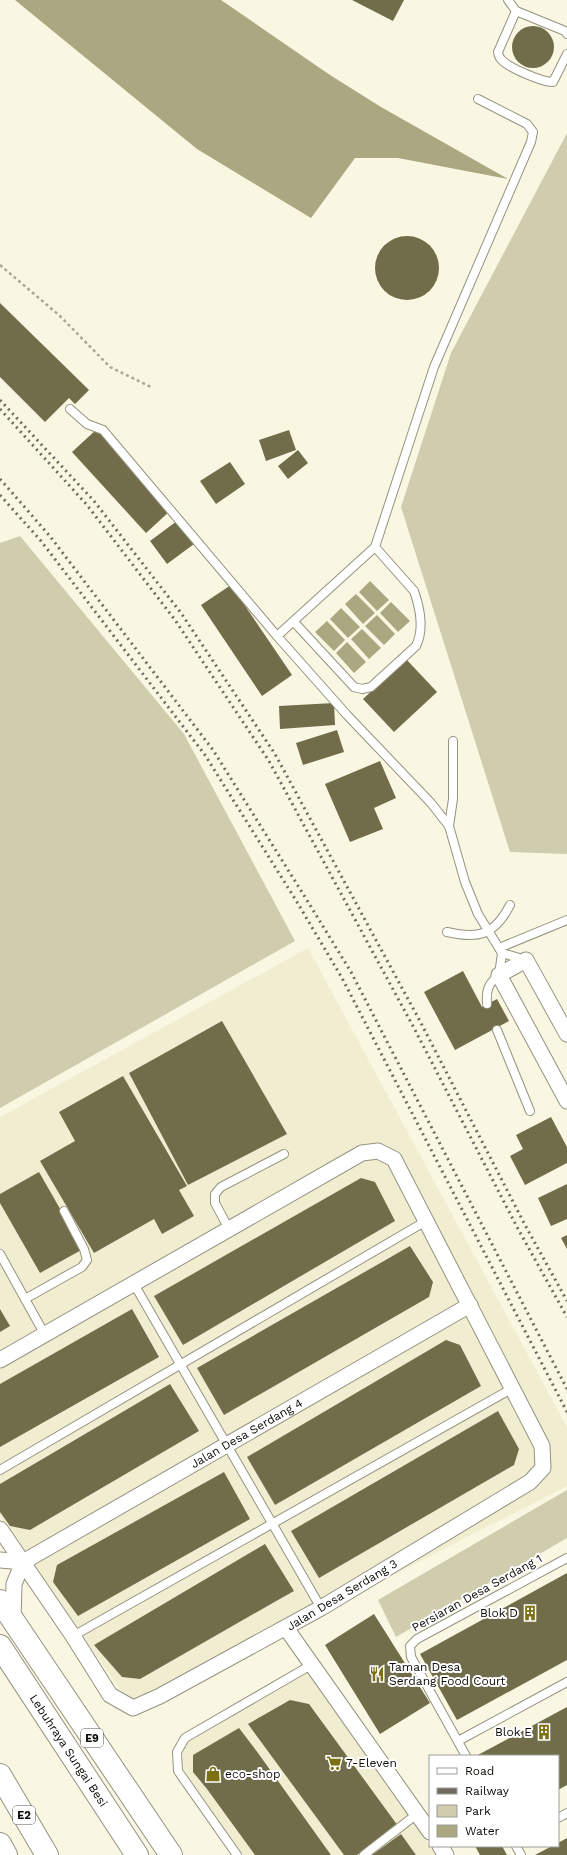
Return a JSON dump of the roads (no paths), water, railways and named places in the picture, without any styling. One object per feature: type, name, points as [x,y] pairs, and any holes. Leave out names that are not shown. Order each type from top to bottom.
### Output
[{"type":"highway","name":"E9","points":[[0,1601],[171,1855]]},
{"type":"highway","name":"Lebuhraya Sungai Besi","points":[[0,1646],[137,1855]]},
{"type":"highway","name":"E2","points":[[0,1775],[47,1855]]},
{"type":"highway","points":[[0,1844],[6,1855]]},
{"type":"street","points":[[567,1034],[526,960],[499,975],[567,1101]]},
{"type":"street","points":[[0,1360],[362,1153],[378,1151],[394,1159],[513,1388]]},
{"type":"street","name":"Jalan Desa Serdang 4","points":[[23,1562],[470,1305]]},
{"type":"street","name":"Jalan Desa Serdang 3","points":[[73,1636],[110,1695],[133,1708],[160,1696],[286,1628],[530,1482],[543,1468],[542,1446],[513,1388]]},
{"type":"street","points":[[0,1529],[73,1636]]},
{"type":"street","points":[[0,1560],[23,1562]]},
{"type":"street","points":[[13,1621],[14,1584],[23,1562]]},
{"type":"street","points":[[286,1628],[429,1831]]},
{"type":"lane","points":[[508,0],[516,11],[564,31],[567,34]]},
{"type":"lane","points":[[516,11],[498,52],[500,58],[506,64],[544,82],[552,82],[567,54]]},
{"type":"lane","points":[[277,636],[375,547],[434,367],[531,142],[533,132],[527,124],[478,98]]},
{"type":"lane","points":[[70,410],[87,424],[103,430],[277,636],[347,715],[431,803],[449,826],[465,882],[487,931],[500,951],[499,975],[490,982],[486,991],[487,1004]]},
{"type":"lane","points":[[294,622],[354,687],[362,689],[371,687],[416,646],[420,638],[421,629],[417,600],[414,591],[375,547]]},
{"type":"lane","points":[[449,826],[453,799],[453,741]]},
{"type":"lane","points":[[447,932],[475,936],[487,931],[497,925],[504,918],[510,905]]},
{"type":"lane","points":[[500,951],[567,920]]},
{"type":"lane","points":[[500,951],[526,960]]},
{"type":"lane","points":[[497,1030],[530,1111]]},
{"type":"lane","points":[[229,1229],[215,1203],[215,1194],[220,1187],[284,1154]]},
{"type":"lane","points":[[25,1299],[82,1267],[87,1260],[84,1249],[64,1211]]},
{"type":"lane","points":[[0,1470],[426,1221]]},
{"type":"lane","points":[[0,1254],[45,1335]]},
{"type":"lane","points":[[134,1284],[321,1608]]},
{"type":"lane","points":[[73,1636],[513,1388]]},
{"type":"lane","name":"Persiaran Desa Serdang 1","points":[[465,1755],[411,1657],[410,1646],[416,1639],[567,1558]]},
{"type":"lane","points":[[237,1855],[178,1772],[177,1752],[185,1738],[311,1665]]},
{"type":"lane","points":[[458,1741],[567,1682]]},
{"type":"lane","points":[[364,1855],[417,1814]]},
{"type":"water","points":[[15,0],[221,0],[330,75],[381,107],[508,179],[398,158],[355,158],[311,218],[197,149]]},
{"type":"water","points":[[370,581],[389,600],[377,611],[359,592]]},
{"type":"water","points":[[356,594],[375,613],[363,624],[345,604]]},
{"type":"water","points":[[391,602],[410,621],[398,632],[380,613]]},
{"type":"water","points":[[341,608],[360,627],[348,638],[330,619]]},
{"type":"water","points":[[377,615],[395,634],[384,645],[365,626]]},
{"type":"water","points":[[327,621],[345,640],[334,651],[315,632]]},
{"type":"water","points":[[362,629],[381,648],[369,659],[351,639]]},
{"type":"water","points":[[347,642],[366,662],[354,673],[336,653]]},
{"type":"railway","points":[[0,400],[94,501],[181,613],[275,754],[421,1023],[525,1225],[567,1301]]},
{"type":"railway","points":[[0,409],[87,505],[175,620],[269,761],[414,1028],[517,1227],[567,1317]]},
{"type":"railway","points":[[0,479],[49,535],[213,750],[305,897],[351,972],[567,1389]]},
{"type":"railway","points":[[0,495],[41,541],[205,755],[297,902],[342,978],[567,1412]]},
{"type":"place","name":"Blok D","points":[[530,1613]]},
{"type":"place","name":"Taman Desa Serdang Food Court","points":[[377,1674]]},
{"type":"place","name":"Blok E","points":[[544,1732]]},
{"type":"place","name":"7-Eleven","points":[[334,1763]]},
{"type":"place","name":"eco-shop","points":[[213,1774]]}]
